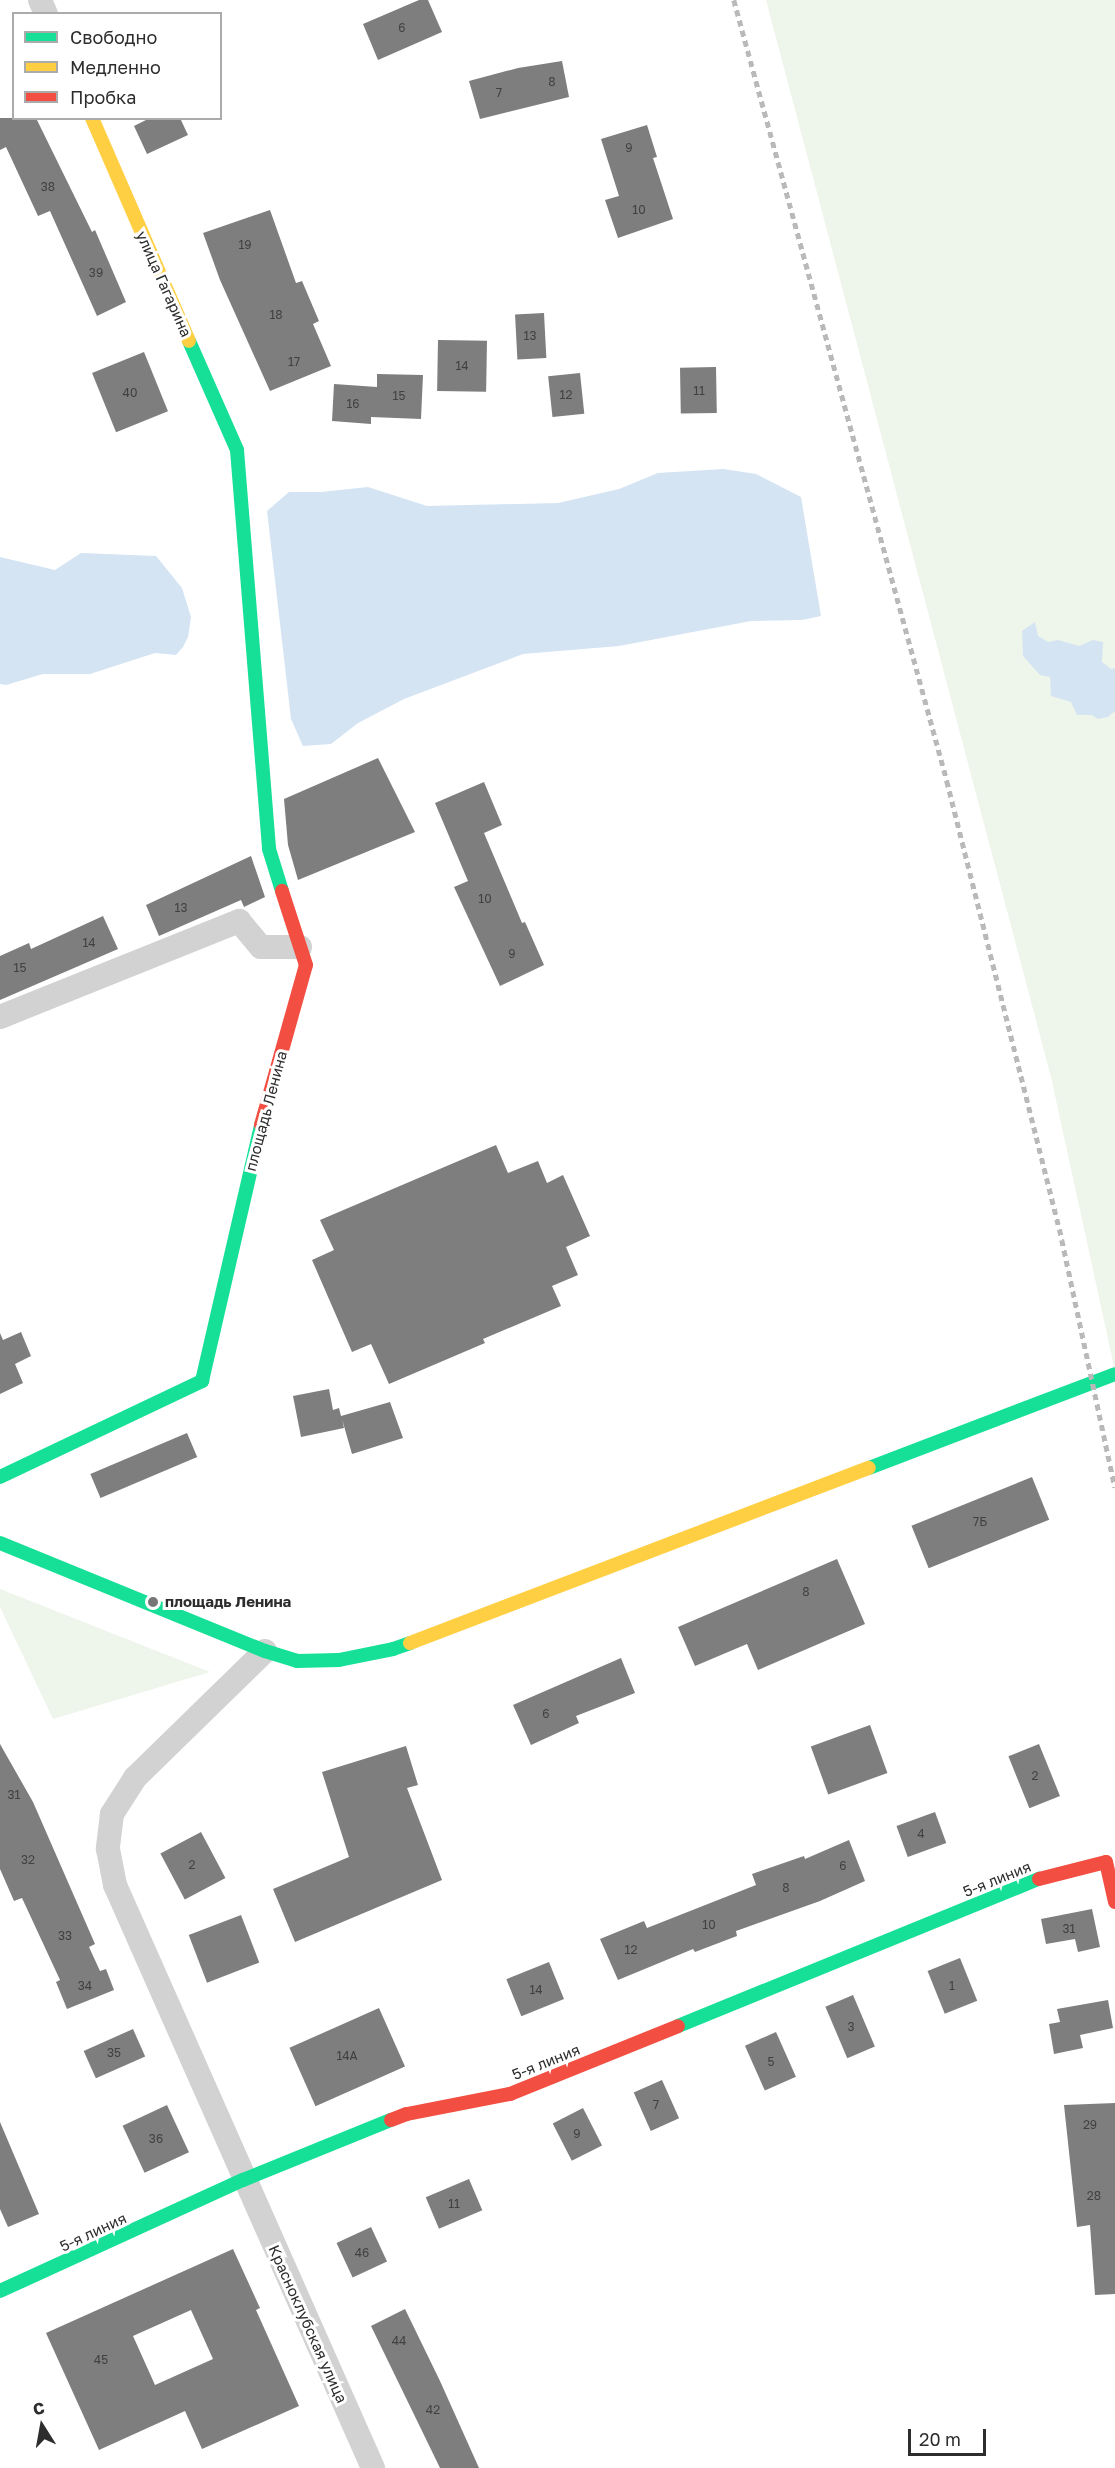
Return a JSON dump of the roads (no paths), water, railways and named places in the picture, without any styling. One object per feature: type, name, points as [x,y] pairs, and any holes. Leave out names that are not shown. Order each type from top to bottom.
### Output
[{"type":"street","name":"улица Гагарина","points":[[93,120],[237,450],[269,849],[300,947]]},
{"type":"street","points":[[0,1017],[239,921],[261,947],[300,947]]},
{"type":"street","name":"площадь Ленина","points":[[0,1476],[202,1381],[250,1166],[306,965],[300,947]]},
{"type":"street","points":[[0,1543],[265,1651],[297,1661],[339,1660],[393,1649],[1115,1374]]},
{"type":"street","name":"Красноклубская улица","points":[[265,1651],[135,1778],[112,1814],[108,1849],[115,1885],[243,2180],[373,2468]]},
{"type":"street","name":"5-я линия","points":[[0,2291],[243,2180],[407,2114],[510,2094],[1051,1874],[1106,1862],[1115,1902]]},
{"type":"water","points":[[723,469],[756,474],[801,497],[821,616],[802,620],[751,621],[619,646],[523,654],[404,699],[358,723],[331,744],[303,746],[291,719],[267,511],[289,492],[321,492],[368,487],[427,506],[558,503],[619,489],[658,473]]},
{"type":"water","points":[[81,553],[156,556],[182,588],[191,617],[188,637],[183,647],[176,655],[155,653],[90,674],[43,674],[6,685],[0,684],[0,557],[55,570]]},
{"type":"water","points":[[1035,622],[1038,636],[1048,642],[1058,640],[1079,646],[1093,640],[1103,642],[1102,662],[1111,669],[1115,668],[1115,711],[1108,717],[1098,719],[1092,715],[1077,715],[1071,702],[1051,696],[1050,677],[1040,675],[1023,656],[1022,631]]},
{"type":"railway","points":[[734,0],[947,781],[1062,1240],[1115,1487]]},
{"type":"place","name":"площадь Ленина","points":[[153,1602]]}]
